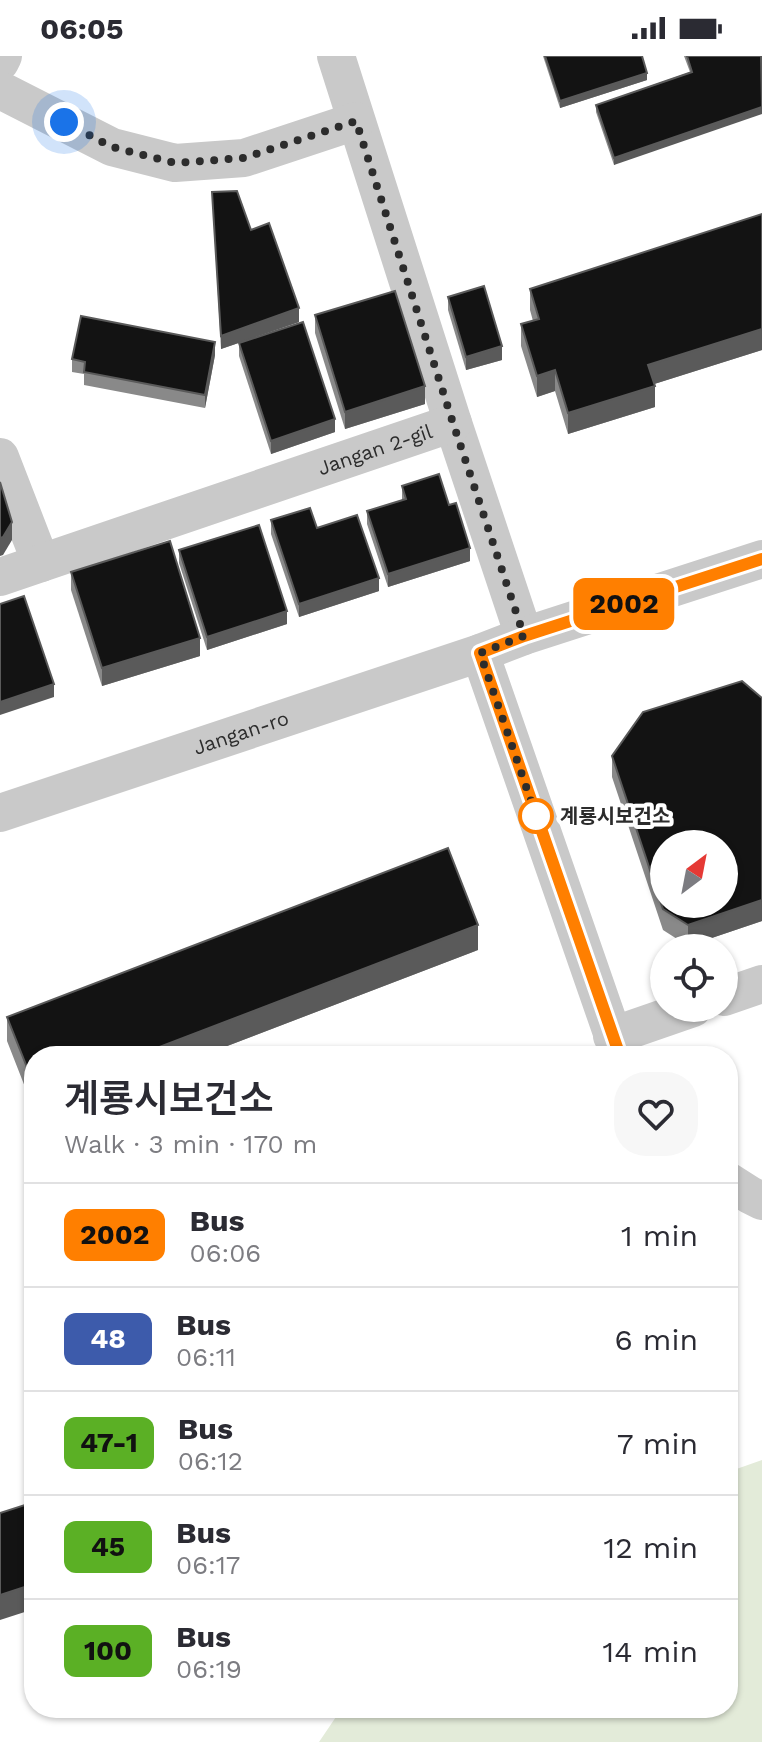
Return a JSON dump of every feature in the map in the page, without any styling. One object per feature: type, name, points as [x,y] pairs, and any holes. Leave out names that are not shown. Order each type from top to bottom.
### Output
[{"type":"street","points":[[0,62],[3,56]]},
{"type":"street","name":"Jangan 2-gil","points":[[0,577],[453,423],[336,56]]},
{"type":"street","points":[[0,90],[112,147],[175,163],[244,158],[356,121]]},
{"type":"street","points":[[453,423],[524,636]]},
{"type":"street","points":[[0,457],[41,563]]},
{"type":"street","name":"Jangan-ro","points":[[0,813],[762,559]]},
{"type":"street","points":[[480,653],[616,1046],[665,1022]]},
{"type":"street","points":[[738,992],[762,984]]},
{"type":"street","points":[[738,1187],[762,1201]]},
{"type":"green space","points":[[762,1460],[762,1742],[319,1742],[335,1718],[738,1718],[738,1468]]},
{"type":"building","points":[[545,56],[642,56],[647,73],[560,101]]},
{"type":"building","points":[[687,56],[761,56],[762,107],[614,158],[596,105],[692,72]]},
{"type":"building","points":[[237,191],[251,230],[269,223],[299,308],[221,336],[212,192]]},
{"type":"building","points":[[762,214],[762,329],[648,365],[655,386],[568,413],[555,370],[537,376],[521,324],[539,319],[530,289]]},
{"type":"building","points":[[484,286],[502,346],[466,357],[448,297]]},
{"type":"building","points":[[395,291],[425,386],[345,412],[315,315]]},
{"type":"building","points":[[81,316],[215,342],[205,395],[84,372],[85,362],[72,359]]},
{"type":"building","points":[[303,322],[335,419],[271,441],[239,343]]},
{"type":"building","points":[[439,474],[449,505],[456,503],[470,548],[388,574],[367,511],[406,499],[402,486]]},
{"type":"building","points":[[0,482],[12,522],[0,538]]},
{"type":"building","points":[[310,508],[317,528],[357,515],[379,578],[299,604],[271,520]]},
{"type":"building","points":[[259,525],[287,611],[207,637],[179,550]]},
{"type":"building","points":[[170,541],[200,638],[102,668],[71,572]]},
{"type":"building","points":[[24,596],[54,684],[0,702],[0,604]]},
{"type":"building","points":[[742,681],[762,698],[762,900],[738,908],[738,830],[650,830],[650,870],[612,756],[643,712]]},
{"type":"building","points":[[448,848],[478,925],[162,1046],[24,1046],[24,1060],[7,1017]]},
{"type":"building","points":[[677,918],[709,918],[688,925]]},
{"type":"building","points":[[24,1505],[24,1587],[0,1595],[0,1513]]},
{"type":"bus line","name":"2002","points":[[616,1046],[480,653],[762,559]]},
{"type":"place","name":"계룡시보건소","points":[[536,816]]},
{"type":"route","points":[[64,122],[112,147],[175,163],[244,158],[356,121],[524,636],[480,653],[541,830],[536,816]]}]
